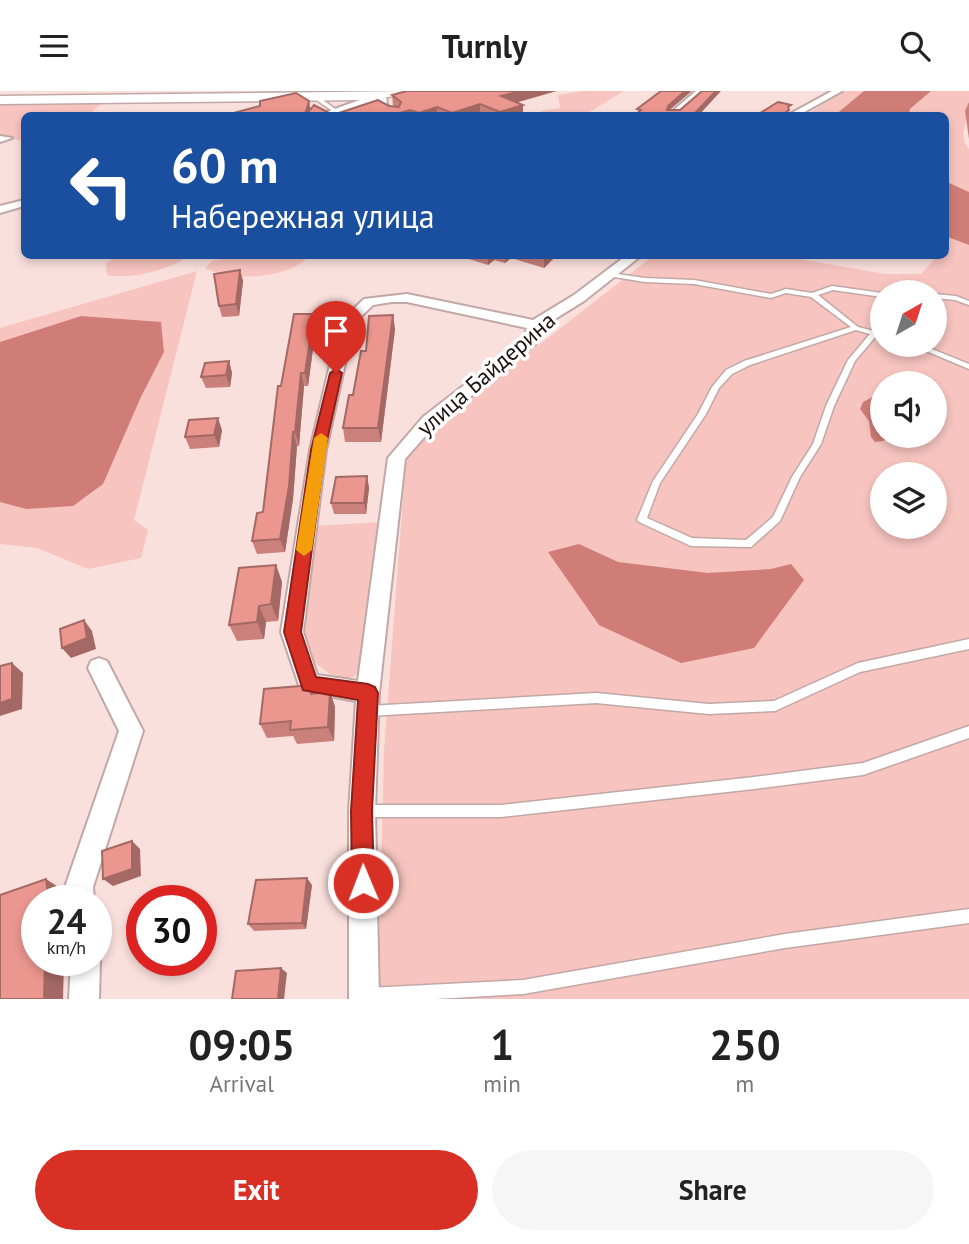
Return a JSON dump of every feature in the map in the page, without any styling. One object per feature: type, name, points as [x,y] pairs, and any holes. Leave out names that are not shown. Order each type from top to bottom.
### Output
[{"type":"main road","points":[[0,100],[314,96],[405,91]]},
{"type":"street","points":[[676,112],[701,91]]},
{"type":"street","points":[[799,112],[838,91]]},
{"type":"street","points":[[333,112],[383,93],[383,106],[392,112]]},
{"type":"street","points":[[0,210],[21,204]]},
{"type":"street","name":"улица Байдерина","points":[[364,997],[362,811],[368,702],[397,458],[429,421],[531,341],[535,325],[631,259]]},
{"type":"street","points":[[368,702],[309,684],[292,632],[318,450],[347,322],[369,302],[407,298],[535,325]]},
{"type":"street","points":[[80,885],[131,731],[99,668]]},
{"type":"street","points":[[84,999],[85,976]]},
{"type":"lane","points":[[85,91],[125,91]]},
{"type":"lane","points":[[314,96],[336,111]]},
{"type":"lane","points":[[610,275],[694,282],[771,296],[786,291],[813,295],[832,288],[870,293]]},
{"type":"lane","points":[[813,295],[856,328],[870,332]]},
{"type":"lane","points":[[947,297],[969,303]]},
{"type":"lane","points":[[856,328],[747,363],[729,372],[716,387],[702,414],[656,483],[642,520],[691,542],[748,544],[777,519],[796,477],[817,444],[830,406],[852,361],[870,342]]},
{"type":"lane","points":[[945,357],[969,367]]},
{"type":"lane","points":[[368,702],[596,698],[709,709],[775,706],[858,668],[969,644]]},
{"type":"lane","points":[[362,811],[501,811],[863,769],[969,732]]},
{"type":"lane","points":[[364,997],[523,987],[785,941],[969,916]]},
{"type":"shaded area","points":[[583,91],[624,91],[589,112],[541,112],[560,108],[558,95]]},
{"type":"shaded area","points":[[844,91],[864,91],[839,112],[811,112]]},
{"type":"shaded area","points":[[864,91],[931,91],[910,112],[839,112]]},
{"type":"shaded area","points":[[931,91],[969,91],[964,141],[969,149],[969,192],[949,183],[949,112],[910,112]]},
{"type":"shaded area","points":[[0,103],[102,103],[92,112],[21,112],[21,140],[0,137]]},
{"type":"shaded area","points":[[949,183],[969,192],[969,245],[949,238]]},
{"type":"shaded area","points":[[949,238],[969,245],[969,999],[378,999],[384,751],[406,458],[436,425],[649,259],[799,259],[885,274],[921,274],[933,259],[949,259]]},
{"type":"shaded area","points":[[113,259],[182,259],[149,273],[125,276],[107,275],[106,263]]},
{"type":"shaded area","points":[[306,259],[288,270],[260,276],[230,275],[205,268],[212,261]]},
{"type":"shaded area","points":[[197,271],[134,520],[148,530],[141,558],[88,569],[37,548],[0,544],[0,502],[26,509],[140,399],[164,352],[161,323],[81,316],[0,342],[0,328]]},
{"type":"shaded area","points":[[81,316],[161,322],[164,352],[103,484],[73,506],[26,509],[0,502],[0,342]]},
{"type":"shaded area","points":[[870,398],[870,429],[869,421],[860,409],[863,402]]},
{"type":"shaded area","points":[[381,522],[365,666],[355,676],[344,680],[332,676],[312,660],[300,630],[314,526]]},
{"type":"shaded area","points":[[579,544],[618,562],[708,573],[771,569],[791,564],[804,580],[754,648],[681,663],[599,625],[548,552]]},
{"type":"building","points":[[407,91],[521,91],[501,96],[523,105],[500,112],[480,104],[455,112],[437,107],[422,112],[342,112],[378,100],[389,106],[399,107],[401,102],[392,95]]},
{"type":"building","points":[[661,91],[685,91],[667,110],[680,110],[702,91],[716,91],[696,112],[639,112],[641,110],[637,109]]},
{"type":"building","points":[[296,93],[309,101],[306,112],[237,112],[260,106],[260,101]]},
{"type":"building","points":[[778,102],[791,105],[786,112],[762,112]]},
{"type":"building","points":[[314,105],[327,112],[308,112]]},
{"type":"building","points":[[240,270],[236,304],[219,306],[214,274]]},
{"type":"building","points":[[294,314],[314,314],[305,373],[301,373],[289,486],[280,539],[252,541],[257,513],[263,512],[278,386],[281,386]]},
{"type":"building","points":[[393,315],[378,428],[343,428],[349,395],[353,395],[361,351],[366,351],[369,316]]},
{"type":"building","points":[[229,361],[226,375],[201,377],[205,363]]},
{"type":"building","points":[[218,418],[214,435],[185,437],[189,420]]},
{"type":"building","points":[[367,476],[364,503],[331,503],[336,477]]},
{"type":"building","points":[[276,565],[271,604],[259,606],[257,622],[229,625],[239,568]]},
{"type":"building","points":[[84,620],[87,638],[62,648],[60,629]]},
{"type":"building","points":[[12,663],[12,699],[0,703],[0,666]]},
{"type":"building","points":[[312,685],[311,694],[330,692],[328,727],[290,730],[291,721],[260,724],[264,689]]},
{"type":"building","points":[[132,841],[132,869],[103,879],[102,851]]},
{"type":"building","points":[[307,878],[302,923],[248,924],[256,880]]},
{"type":"building","points":[[46,879],[47,885],[29,885]]},
{"type":"building","points":[[21,888],[21,976],[45,976],[44,999],[0,999],[0,895]]},
{"type":"building","points":[[281,968],[278,999],[232,999],[236,971]]},
{"type":"slow traffic","points":[[304,550],[321,438]]},
{"type":"route","points":[[336,373],[318,450],[292,632],[309,684],[368,693],[362,811],[363,883]]}]
